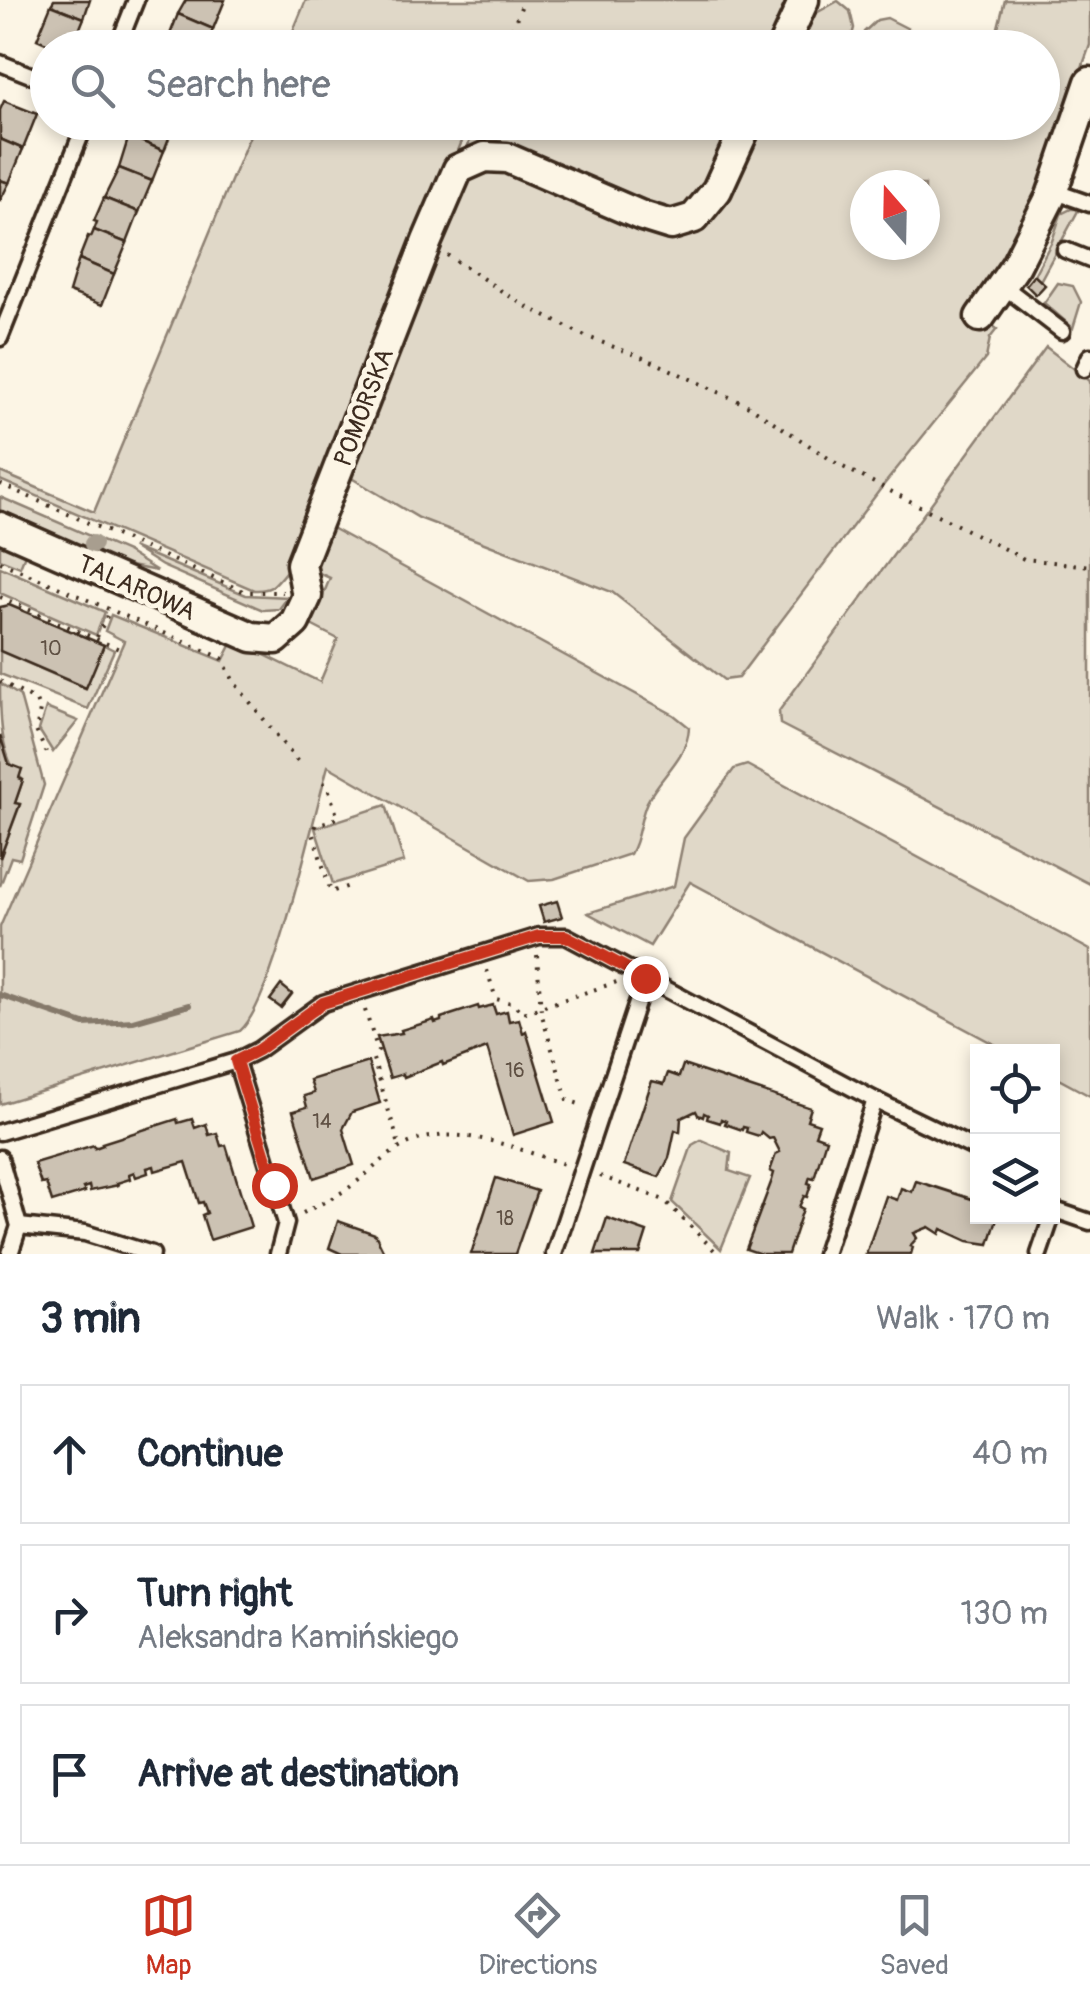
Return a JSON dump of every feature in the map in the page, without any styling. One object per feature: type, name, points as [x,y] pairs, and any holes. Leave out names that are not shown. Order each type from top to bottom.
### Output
[{"type":"street","points":[[790,30],[804,0]]},
{"type":"street","points":[[980,316],[1016,265],[1052,190],[1090,82]]},
{"type":"street","name":"POMORSKA","points":[[307,596],[301,564],[458,169],[486,157],[507,158],[671,225],[694,218],[717,190],[740,140]]},
{"type":"street","name":"TALAROWA","points":[[0,527],[252,637],[276,640],[295,622],[307,596]]},
{"type":"lane","points":[[124,30],[136,0]]},
{"type":"lane","points":[[0,63],[30,75]]},
{"type":"lane","points":[[0,338],[79,140]]},
{"type":"lane","points":[[1052,190],[1090,204]]},
{"type":"lane","points":[[1065,250],[1090,260]]},
{"type":"lane","points":[[1002,285],[1062,332]]},
{"type":"lane","points":[[0,1132],[236,1061],[258,1050],[323,1003],[539,936],[566,936],[970,1146]]},
{"type":"lane","points":[[554,1254],[645,978]]},
{"type":"lane","points":[[236,1061],[285,1222],[278,1254]]},
{"type":"lane","points":[[825,1254],[875,1100]]},
{"type":"lane","points":[[0,1158],[19,1226],[10,1254]]},
{"type":"lane","points":[[1060,1215],[1090,1222]]},
{"type":"lane","points":[[1040,1254],[1050,1224]]},
{"type":"lane","points":[[19,1226],[85,1233],[152,1254]]},
{"type":"path","points":[[512,30],[524,0]]},
{"type":"path","points":[[427,241],[523,306],[749,406],[839,466],[1024,559],[1090,566]]},
{"type":"path","points":[[0,484],[246,592],[307,596]]},
{"type":"path","points":[[0,562],[222,658],[234,682],[302,767]]},
{"type":"path","points":[[0,600],[119,648]]},
{"type":"path","points":[[96,639],[110,610]]},
{"type":"path","points":[[0,681],[36,701],[40,710],[36,731],[46,752]]},
{"type":"path","points":[[324,782],[328,784],[338,818],[316,826],[313,834],[331,892],[352,885]]},
{"type":"path","points":[[524,958],[537,955],[540,1008],[567,1100],[601,1112]]},
{"type":"path","points":[[481,971],[487,970],[496,1000],[512,1003],[524,1013],[620,982]]},
{"type":"path","points":[[354,1010],[364,1006],[378,1051],[372,1059],[400,1148]]},
{"type":"path","points":[[285,1222],[344,1191],[400,1148],[426,1139],[468,1137],[582,1170],[664,1200],[718,1254]]},
{"type":"shaded area","points":[[306,0],[789,0],[776,30],[294,30]]},
{"type":"shaded area","points":[[1005,0],[1090,0],[1090,45],[1060,130],[1060,30],[997,30]]},
{"type":"shaded area","points":[[838,1],[850,11],[853,30],[804,30],[811,16]]},
{"type":"shaded area","points":[[887,18],[910,30],[866,30],[877,20]]},
{"type":"shaded area","points":[[248,140],[462,140],[290,567],[277,582],[254,590],[0,480],[0,472],[94,512]]},
{"type":"shaded area","points":[[470,140],[728,140],[708,185],[687,206],[672,212],[648,209],[521,155],[461,162]]},
{"type":"shaded area","points":[[746,140],[1056,140],[1021,233],[968,308],[997,329],[990,338],[986,358],[882,487],[738,678],[724,680],[612,592],[419,518],[348,476],[462,177],[490,161],[673,234]]},
{"type":"shaded area","points":[[1079,209],[1040,281],[1034,275],[1061,214]]},
{"type":"shaded area","points":[[1058,283],[1073,286],[1081,302],[1073,328],[1044,303]]},
{"type":"shaded area","points":[[1046,347],[1090,381],[1090,884],[780,724],[779,711]]},
{"type":"shaded area","points":[[0,497],[127,552],[157,571],[114,563],[0,515]]},
{"type":"shaded area","points":[[328,526],[674,715],[689,727],[679,757],[647,802],[630,854],[554,879],[529,881],[328,766],[278,949],[253,1014],[240,1031],[0,1104],[0,927],[124,641],[105,631],[111,615],[223,661],[234,640],[320,682],[338,639],[311,625],[330,578],[310,569]]},
{"type":"shaded area","points":[[0,541],[26,552],[20,567],[0,559]]},
{"type":"shaded area","points":[[132,547],[246,595],[288,597],[279,609],[263,610],[162,566]]},
{"type":"shaded area","points":[[0,567],[105,612],[96,635],[0,593]]},
{"type":"shaded area","points":[[104,645],[114,650],[88,709],[0,674],[0,651],[85,688]]},
{"type":"shaded area","points":[[0,683],[20,696],[44,785],[20,859],[11,857],[0,886],[0,858],[20,805],[15,803],[23,780],[6,749]]},
{"type":"shaded area","points":[[46,708],[78,721],[53,752],[39,730]]},
{"type":"shaded area","points":[[747,765],[1090,950],[1090,1096],[1060,1080],[1060,1044],[994,1044],[690,882],[650,946],[588,913],[674,886],[684,838],[734,769]]},
{"type":"shaded area","points":[[386,805],[404,862],[333,884],[315,828]]},
{"type":"shaded area","points":[[701,1140],[731,1153],[729,1171],[750,1178],[721,1249],[672,1202],[692,1145]]},
{"type":"building","points":[[54,0],[90,0],[84,18],[51,5]]},
{"type":"building","points":[[186,0],[225,0],[213,29],[178,14]]},
{"type":"building","points":[[51,5],[84,18],[79,30],[41,30]]},
{"type":"building","points":[[178,14],[213,29],[213,30],[172,30]]},
{"type":"building","points":[[4,101],[30,111],[30,132],[23,149],[0,139],[0,110]]},
{"type":"building","points":[[0,139],[23,149],[9,183],[0,180]]},
{"type":"building","points":[[128,140],[138,140],[164,151],[152,181],[119,168]]},
{"type":"building","points":[[138,140],[168,140],[164,151]]},
{"type":"building","points":[[119,168],[152,181],[139,212],[104,198]]},
{"type":"building","points":[[0,180],[9,183],[0,201]]},
{"type":"building","points":[[104,198],[139,212],[127,243],[94,230]]},
{"type":"building","points":[[94,230],[127,243],[114,274],[79,259]]},
{"type":"building","points":[[79,259],[114,274],[102,305],[69,292]]},
{"type":"building","points":[[1034,275],[1045,285],[1036,295],[1026,285]]},
{"type":"building","points":[[9,605],[104,645],[86,688],[0,651],[0,607]]},
{"type":"building","points":[[0,735],[9,764],[22,769],[19,778],[23,780],[15,803],[20,804],[0,858]]},
{"type":"building","points":[[557,901],[562,917],[544,922],[539,906]]},
{"type":"building","points":[[281,985],[292,994],[281,1008],[270,1000]]},
{"type":"building","points":[[493,1005],[496,1014],[507,1011],[509,1021],[519,1019],[523,1033],[526,1031],[554,1122],[513,1135],[487,1048],[443,1065],[442,1062],[404,1077],[403,1074],[390,1078],[377,1037],[402,1033],[401,1030],[434,1020],[435,1023],[478,1006],[479,1009]]},
{"type":"building","points":[[368,1062],[380,1103],[352,1112],[343,1129],[354,1165],[314,1178],[293,1111],[307,1107],[304,1096],[314,1093],[310,1080]]},
{"type":"building","points":[[683,1065],[811,1108],[807,1120],[819,1124],[815,1135],[826,1139],[814,1178],[810,1177],[808,1183],[811,1184],[807,1197],[799,1207],[803,1209],[788,1254],[761,1254],[746,1249],[772,1180],[774,1173],[770,1171],[780,1152],[773,1138],[761,1132],[759,1136],[746,1132],[747,1128],[742,1130],[721,1119],[720,1123],[707,1119],[708,1115],[704,1113],[703,1117],[696,1111],[681,1118],[680,1132],[675,1130],[669,1158],[659,1177],[624,1165],[652,1081],[664,1084],[668,1073],[679,1077]]},
{"type":"building","points":[[177,1119],[178,1123],[192,1119],[195,1128],[206,1124],[209,1135],[217,1133],[221,1146],[226,1145],[251,1227],[210,1240],[202,1215],[207,1213],[203,1202],[199,1203],[186,1162],[155,1171],[154,1166],[147,1168],[148,1173],[136,1177],[134,1172],[129,1174],[130,1179],[118,1185],[90,1191],[89,1186],[83,1188],[85,1192],[52,1202],[46,1183],[41,1184],[34,1163],[94,1145],[95,1148]]},
{"type":"building","points":[[496,1178],[537,1191],[515,1254],[471,1254]]},
{"type":"building","points":[[916,1181],[970,1198],[970,1224],[995,1224],[989,1244],[968,1241],[942,1229],[940,1234],[929,1227],[914,1233],[917,1238],[910,1246],[911,1254],[866,1254],[886,1196],[897,1200],[901,1188],[912,1192]]},
{"type":"building","points":[[607,1218],[647,1232],[640,1254],[595,1254]]},
{"type":"building","points":[[338,1221],[375,1234],[384,1252],[400,1254],[342,1254],[329,1248]]},
{"type":"waterway","points":[[0,995],[84,1024],[133,1021],[189,1005]]},
{"type":"route","points":[[274,1185],[236,1061],[258,1050],[323,1003],[539,936],[566,936],[645,978]]}]
